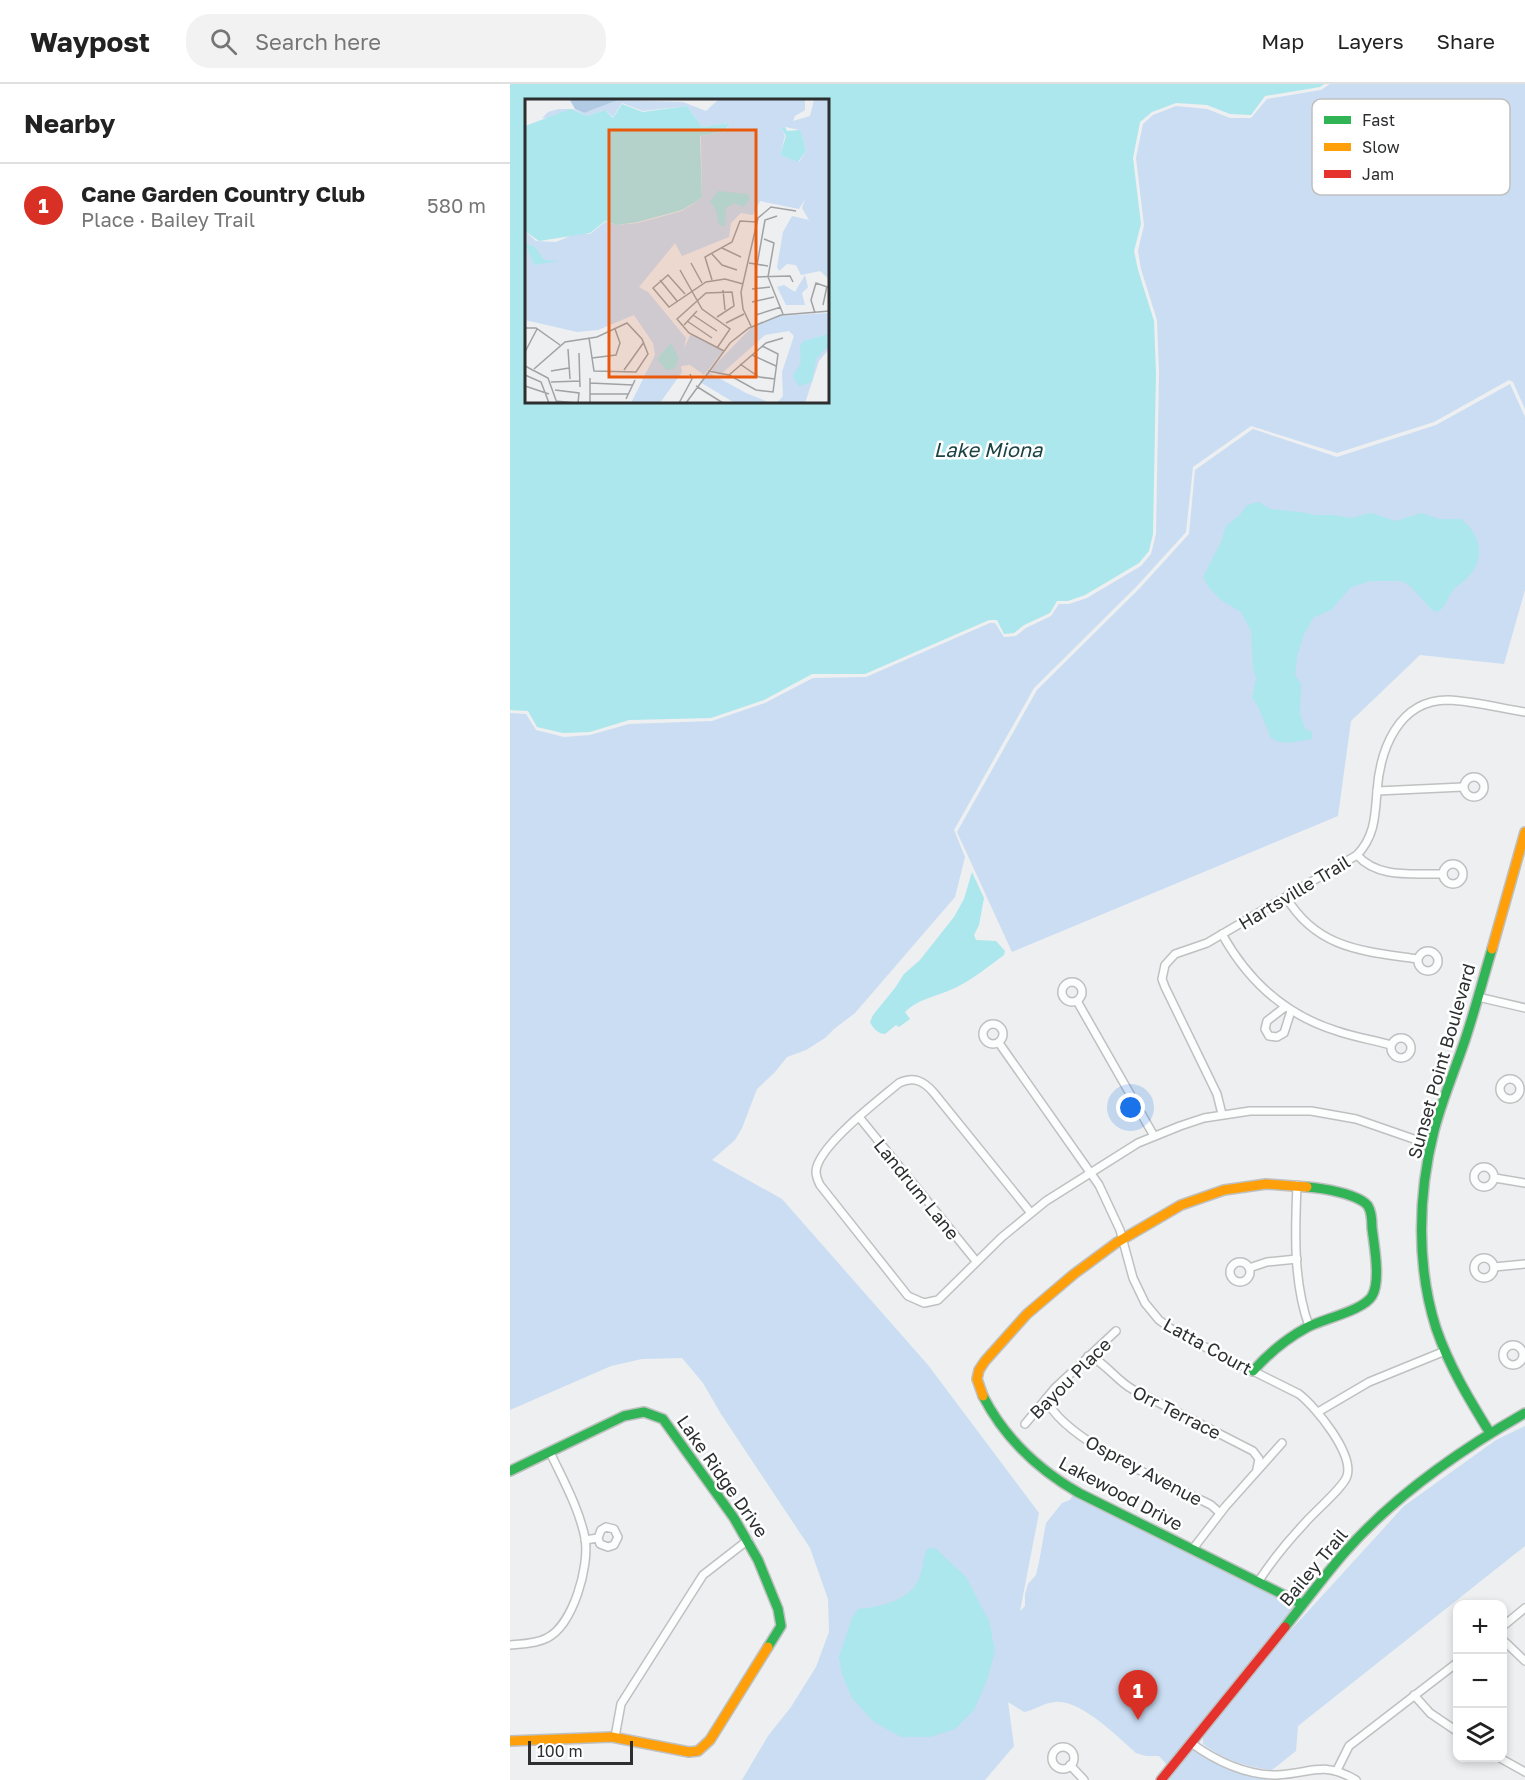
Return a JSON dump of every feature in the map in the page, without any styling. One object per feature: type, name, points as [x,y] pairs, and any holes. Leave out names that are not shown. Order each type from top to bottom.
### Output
[{"type":"street","name":"Hartsville Trail","points":[[1222,1114],[1217,1095],[1162,979],[1169,958],[1222,934],[1357,855],[1365,846],[1373,829],[1380,764],[1392,733],[1414,710],[1425,704],[1446,700],[1525,712]]},
{"type":"street","points":[[1377,791],[1463,787]]},
{"type":"street","name":"Sunset Point Boulevard","points":[[1490,1433],[1445,1352],[1428,1290],[1422,1238],[1425,1177],[1431,1145],[1478,997],[1525,832]]},
{"type":"street","points":[[1357,855],[1369,867],[1384,872],[1443,874]]},
{"type":"street","points":[[1286,897],[1311,927],[1337,943],[1369,952],[1417,959]]},
{"type":"street","points":[[1222,934],[1243,967],[1261,987],[1288,1009],[1338,1032],[1391,1045]]},
{"type":"street","points":[[1478,997],[1525,1008]]},
{"type":"street","points":[[1077,1001],[1154,1136]]},
{"type":"street","name":"Latta Court","points":[[999,1043],[1106,1196],[1145,1304],[1159,1320],[1177,1333],[1299,1394],[1318,1412],[1344,1453],[1349,1467],[1348,1474],[1341,1485],[1288,1542],[1258,1582]]},
{"type":"street","points":[[1031,1213],[924,1082],[912,1079],[900,1083],[842,1133],[822,1157],[816,1171],[820,1185],[904,1291],[915,1301],[932,1303],[1031,1213],[1138,1143],[1180,1126],[1222,1114],[1275,1110],[1311,1111],[1356,1119],[1431,1145]]},
{"type":"street","name":"Landrum Lane","points":[[859,1117],[976,1261]]},
{"type":"street","points":[[1495,1178],[1525,1183]]},
{"type":"street","name":"Lakewood Drive","points":[[1253,1371],[1279,1344],[1309,1326],[1364,1304],[1372,1296],[1376,1280],[1372,1221],[1368,1206],[1357,1198],[1322,1188],[1297,1185],[1252,1185],[1202,1197],[1166,1213],[1122,1239],[1074,1274],[1027,1314],[979,1367],[977,1382],[985,1399],[1011,1436],[1041,1467],[1079,1493],[1302,1604]]},
{"type":"street","points":[[1297,1185],[1297,1259],[1302,1305],[1309,1326]]},
{"type":"street","points":[[1249,1268],[1267,1262],[1297,1259]]},
{"type":"street","points":[[1494,1267],[1525,1264]]},
{"type":"street","name":"Bayou Place","points":[[1025,1424],[1088,1356],[1116,1331]]},
{"type":"street","points":[[1318,1412],[1369,1382],[1445,1352]]},
{"type":"street","name":"Orr Terrace","points":[[1088,1356],[1097,1359],[1116,1378],[1132,1389],[1253,1451],[1259,1459],[1257,1469]]},
{"type":"street","name":"Osprey Avenue","points":[[1046,1399],[1052,1410],[1065,1424],[1088,1442],[1211,1505],[1220,1513]]},
{"type":"street","name":"Lake Ridge Drive","points":[[510,1471],[624,1416],[636,1412],[651,1412],[663,1419],[737,1521],[781,1613],[781,1626],[711,1740],[698,1751],[689,1752],[615,1737],[510,1741]]},
{"type":"street","name":"Bailey Trail","points":[[1161,1780],[1346,1551],[1404,1495],[1444,1463],[1525,1413]]},
{"type":"street","points":[[1192,1550],[1257,1469],[1282,1443]]},
{"type":"street","points":[[510,1645],[546,1639],[555,1632],[572,1609],[586,1557],[582,1524],[550,1452]]},
{"type":"street","points":[[585,1540],[598,1538]]},
{"type":"street","points":[[615,1737],[621,1704],[703,1575],[748,1540]]},
{"type":"street","points":[[1507,1624],[1525,1608]]},
{"type":"street","points":[[1507,1643],[1525,1661]]},
{"type":"street","points":[[1337,1770],[1349,1746],[1453,1666]]},
{"type":"street","points":[[1414,1695],[1436,1719],[1453,1729]]},
{"type":"street","points":[[1191,1743],[1217,1760],[1254,1773],[1287,1774],[1323,1768],[1337,1770],[1356,1780]]},
{"type":"street","points":[[1507,1762],[1525,1772]]},
{"type":"street","points":[[1070,1765],[1084,1780]]},
{"type":"shaded area","points":[[1330,84],[1525,84],[1525,409],[1513,382],[1509,380],[1434,422],[1337,453],[1251,426],[1193,467],[1186,532],[1137,586],[1034,688],[954,830],[965,857],[955,897],[855,1013],[825,1038],[806,1050],[787,1057],[757,1089],[735,1140],[712,1160],[782,1199],[928,1365],[1039,1513],[1020,1611],[1025,1606],[1028,1584],[1036,1575],[1046,1523],[1062,1503],[1070,1500],[1076,1490],[1299,1603],[1168,1766],[1159,1756],[1136,1753],[1098,1720],[1076,1706],[1055,1702],[1024,1712],[1008,1702],[1014,1746],[985,1780],[742,1780],[768,1736],[791,1707],[816,1667],[829,1632],[828,1599],[810,1548],[703,1383],[682,1358],[642,1359],[611,1366],[510,1410],[510,713],[526,714],[536,730],[564,737],[590,735],[629,724],[712,721],[765,703],[813,678],[866,677],[990,623],[995,623],[1004,637],[1016,636],[1026,628],[1051,616],[1059,604],[1069,604],[1087,598],[1141,566],[1151,554],[1156,534],[1159,373],[1157,320],[1141,269],[1138,251],[1144,225],[1136,158],[1143,124],[1153,115],[1176,106],[1207,109],[1230,118],[1251,118],[1267,99],[1321,90]]},
{"type":"shaded area","points":[[1510,384],[1525,417],[1525,590],[1504,664],[1420,655],[1351,721],[1338,816],[1012,952],[957,832],[1037,690],[1139,589],[1189,534],[1195,470],[1253,429],[1337,457],[1436,425]]},
{"type":"shaded area","points":[[1525,1426],[1525,1546],[1457,1600],[1453,1600],[1453,1603],[1298,1726],[1296,1751],[1272,1770],[1236,1762],[1203,1744],[1203,1737],[1250,1675],[1404,1506],[1496,1440]]},
{"type":"shaded area","points":[[1192,1748],[1230,1770],[1269,1780],[1166,1780]]},
{"type":"water","name":"Lake Miona","points":[[510,84],[1324,84],[1320,87],[1265,96],[1251,115],[1230,114],[1207,105],[1176,103],[1152,112],[1140,122],[1133,158],[1141,224],[1134,251],[1154,321],[1156,373],[1153,534],[1149,551],[1139,563],[1085,595],[1068,601],[1057,601],[1050,613],[1024,625],[1014,633],[1004,634],[997,620],[989,620],[865,674],[812,674],[764,700],[711,718],[629,720],[590,732],[563,733],[537,727],[528,711],[510,710]]},
{"type":"water","points":[[1259,502],[1270,509],[1315,515],[1351,518],[1371,513],[1396,521],[1421,513],[1439,519],[1461,519],[1473,532],[1478,546],[1478,561],[1474,569],[1454,589],[1438,612],[1432,610],[1410,586],[1402,581],[1371,581],[1351,587],[1331,610],[1314,617],[1304,634],[1297,657],[1295,675],[1301,684],[1300,714],[1305,729],[1311,731],[1313,737],[1296,742],[1271,738],[1257,704],[1252,698],[1256,679],[1251,631],[1241,612],[1221,600],[1209,588],[1203,577],[1221,542],[1226,526],[1240,515],[1247,505]]},
{"type":"water","points":[[972,872],[984,898],[979,925],[974,935],[976,940],[996,941],[1005,951],[1004,955],[963,984],[911,1007],[905,1012],[910,1019],[899,1027],[896,1025],[885,1034],[878,1032],[870,1022],[873,1015],[904,974],[920,960],[954,917],[964,899]]},
{"type":"water","points":[[935,1548],[966,1577],[989,1621],[995,1651],[987,1680],[974,1710],[955,1729],[930,1737],[901,1737],[874,1722],[852,1698],[842,1674],[839,1657],[852,1618],[858,1609],[887,1604],[912,1590],[921,1573],[927,1549]]},
{"type":"traffic: fast","points":[[1490,1433],[1453,1369],[1436,1328],[1422,1255],[1422,1204],[1434,1131],[1469,1029],[1492,949]]},
{"type":"traffic: fast","points":[[1253,1371],[1291,1337],[1306,1328],[1360,1306],[1372,1296],[1375,1289],[1376,1263],[1368,1206],[1349,1195],[1307,1187]]},
{"type":"traffic: fast","points":[[983,1396],[1012,1439],[1064,1484],[1302,1604]]},
{"type":"traffic: fast","points":[[510,1471],[624,1416],[644,1412],[663,1419],[734,1518],[758,1560],[778,1609],[781,1626],[768,1647]]},
{"type":"traffic: fast","points":[[1285,1627],[1345,1552],[1385,1511],[1453,1458],[1525,1413]]},
{"type":"traffic: slow","points":[[1492,949],[1525,832]]},
{"type":"traffic: slow","points":[[983,1396],[977,1379],[979,1370],[985,1361],[1027,1314],[1074,1274],[1116,1243],[1181,1205],[1224,1190],[1266,1184],[1307,1187]]},
{"type":"traffic: slow","points":[[510,1741],[612,1737],[689,1752],[698,1751],[710,1740],[768,1647]]},
{"type":"traffic: jam","points":[[1161,1780],[1285,1627]]},
{"type":"place","name":"Cane Garden Country Club","points":[[1138,1720]]}]
